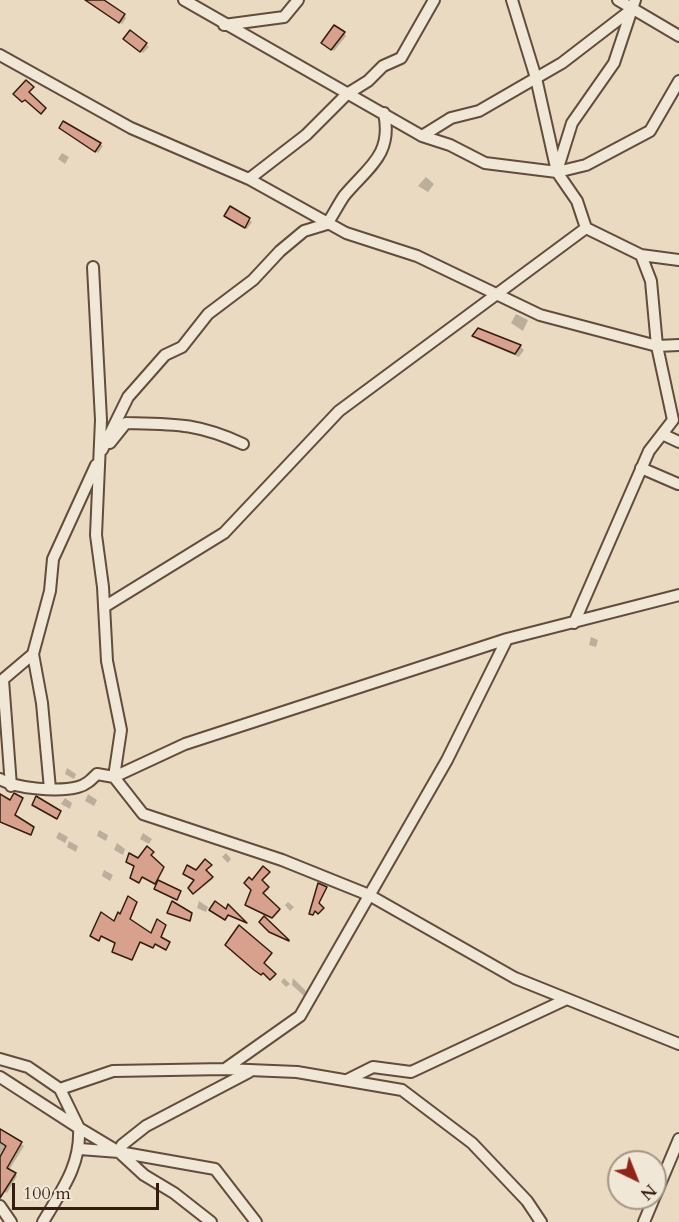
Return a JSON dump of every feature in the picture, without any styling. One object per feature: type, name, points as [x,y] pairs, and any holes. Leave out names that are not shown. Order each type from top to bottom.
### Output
[{"type":"street","points":[[184,0],[224,25],[422,136],[450,145],[485,164],[557,172],[586,165],[650,131],[679,81]]},
{"type":"street","points":[[224,25],[284,17],[298,0]]},
{"type":"street","points":[[249,179],[306,135],[347,94],[368,81],[383,66],[402,58],[434,0]]},
{"type":"street","points":[[512,0],[536,78],[557,172],[577,201],[586,228],[641,255],[679,260]]},
{"type":"street","points":[[618,0],[633,5],[679,36]]},
{"type":"street","points":[[422,136],[451,118],[479,111],[562,63],[633,5]]},
{"type":"street","points":[[557,172],[572,123],[614,63],[633,5]]},
{"type":"street","points":[[0,55],[131,128],[249,179],[327,224],[417,256],[460,279],[499,293],[540,315],[657,346],[679,345]]},
{"type":"street","points":[[50,789],[42,703],[33,654],[50,591],[53,559],[128,397],[165,355],[182,347],[208,315],[253,280],[280,250],[304,231],[327,224],[344,196],[378,158],[385,144],[387,128],[384,113]]},
{"type":"street","points":[[104,607],[224,533],[339,411],[586,228]]},
{"type":"street","points":[[574,623],[649,451],[664,435],[673,420],[657,346],[651,281],[641,255]]},
{"type":"street","points":[[93,267],[101,420],[96,536],[107,661],[121,730],[114,777],[143,814],[282,860],[369,895],[515,978],[679,1044]]},
{"type":"street","points":[[99,457],[126,423],[179,424],[211,429],[243,444]]},
{"type":"street","points":[[664,435],[679,442]]},
{"type":"street","points":[[641,468],[678,484]]},
{"type":"street","points":[[0,779],[11,786],[50,789],[77,788],[88,783],[97,774],[114,777],[185,744],[507,639],[679,595]]},
{"type":"street","points":[[225,1069],[300,1016],[447,760],[507,639]]},
{"type":"street","points":[[11,786],[2,681],[33,654]]},
{"type":"street","points":[[347,1080],[373,1067],[411,1072],[567,999]]},
{"type":"street","points":[[0,1059],[28,1068],[60,1089],[79,1128],[80,1149],[74,1167],[43,1222]]},
{"type":"street","points":[[60,1089],[113,1071],[225,1069],[297,1072],[402,1090],[472,1143],[527,1201],[542,1222]]},
{"type":"street","points":[[119,1152],[122,1145],[146,1126],[194,1103],[246,1072],[258,1071]]},
{"type":"street","points":[[2,1082],[119,1152],[144,1175],[174,1193],[211,1222]]},
{"type":"street","points":[[667,1168],[679,1139]]},
{"type":"street","points":[[80,1149],[119,1152],[215,1169],[256,1222]]},
{"type":"street","points":[[0,1206],[11,1222]]},
{"type":"building","points":[[85,0],[104,0],[125,14],[119,23]]},
{"type":"building","points":[[334,25],[345,32],[331,50],[321,43]]},
{"type":"building","points":[[130,30],[147,43],[140,52],[123,39]]},
{"type":"building","points":[[26,80],[34,87],[29,92],[46,108],[41,114],[25,100],[22,102],[13,94]]},
{"type":"building","points":[[63,121],[101,143],[95,152],[59,128]]},
{"type":"building","points":[[230,206],[250,218],[245,228],[224,216]]},
{"type":"building","points":[[478,328],[521,345],[515,354],[472,336]]},
{"type":"building","points":[[14,793],[23,798],[15,815],[34,827],[31,835],[0,822],[0,794],[10,800]]},
{"type":"building","points":[[36,796],[61,811],[57,819],[32,805]]},
{"type":"building","points":[[147,846],[154,852],[151,855],[164,867],[155,884],[142,877],[139,883],[130,878],[134,866],[126,862],[129,853],[138,858]]},
{"type":"building","points":[[205,859],[212,865],[206,870],[213,877],[193,894],[188,888],[194,880],[183,874],[187,865],[196,870]]},
{"type":"building","points":[[263,866],[270,872],[262,880],[269,887],[263,893],[280,909],[272,918],[245,905],[251,890],[244,883],[249,877],[252,880]]},
{"type":"building","points":[[158,880],[181,891],[177,900],[154,889]]},
{"type":"building","points":[[318,883],[327,887],[319,903],[324,908],[318,914],[315,911],[313,915],[309,914]]},
{"type":"building","points":[[128,896],[137,902],[130,919],[151,933],[157,919],[166,925],[161,937],[170,942],[166,950],[155,944],[153,948],[140,942],[132,960],[112,952],[115,943],[101,936],[99,941],[90,936],[101,912],[114,921],[118,912],[120,914]]},
{"type":"building","points":[[172,901],[192,913],[190,921],[167,913]]},
{"type":"building","points":[[215,901],[226,909],[228,904],[247,923],[228,915],[225,920],[209,910]]},
{"type":"building","points":[[264,916],[289,941],[269,932],[259,922]]},
{"type":"building","points":[[239,925],[272,953],[264,963],[276,974],[270,980],[263,973],[261,975],[254,970],[225,945]]},
{"type":"building","points":[[0,1129],[22,1142],[7,1168],[16,1173],[0,1198],[0,1157],[6,1146],[0,1142]]}]
